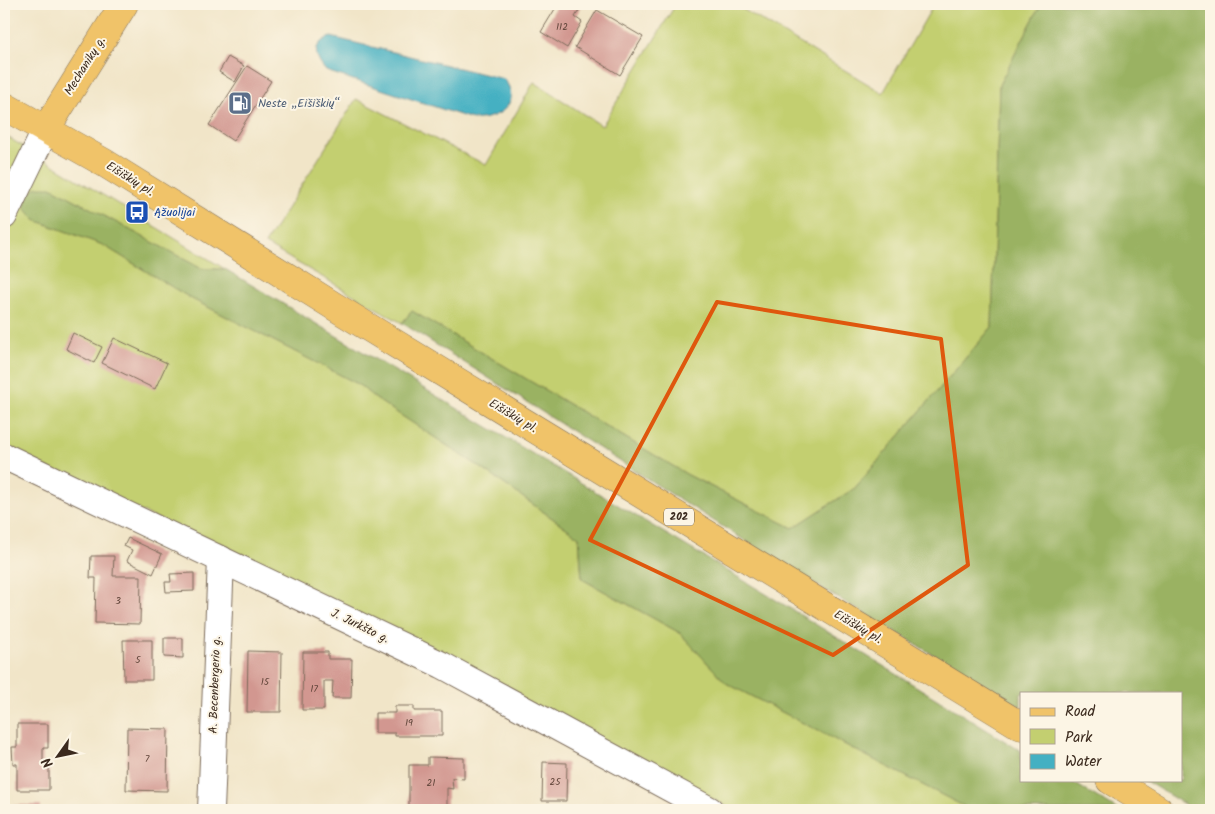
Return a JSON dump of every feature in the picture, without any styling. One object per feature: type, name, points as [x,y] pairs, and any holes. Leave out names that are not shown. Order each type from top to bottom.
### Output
[{"type":"main road","name":"Mechanikų g.","points":[[46,129],[124,4]]},
{"type":"main road","name":"Eišiškių pl.","points":[[4,106],[103,162],[337,308],[1020,725]]},
{"type":"main road","points":[[1113,782],[1159,810]]},
{"type":"street","points":[[4,216],[46,129]]},
{"type":"street","name":"J. Jurkšto g.","points":[[4,456],[442,666],[710,810]]},
{"type":"street","name":"A. Becenbergerio g.","points":[[211,810],[221,559]]},
{"type":"highlighted area","points":[[717,302],[941,339],[968,565],[833,655],[590,540]]},
{"type":"green space","points":[[676,4],[734,4],[883,93],[934,4],[1041,4],[999,85],[992,327],[855,488],[793,528],[688,475],[412,311],[402,323],[265,244],[356,99],[486,165],[534,82],[602,126]]},
{"type":"green space","points":[[1041,4],[1211,4],[1211,810],[1194,810],[1147,782],[1182,782],[1182,692],[1020,692],[1020,706],[788,568],[402,323],[412,311],[688,475],[793,528],[855,488],[992,327],[999,85]]},
{"type":"green space","points":[[4,135],[225,269],[202,269],[51,187],[35,220],[103,245],[192,299],[358,384],[376,399],[480,467],[579,537],[582,579],[680,633],[726,683],[971,810],[734,810],[229,552],[4,448]]},
{"type":"green space","points":[[37,187],[51,187],[202,269],[225,269],[786,606],[1020,750],[1020,782],[1072,782],[1118,810],[971,810],[726,683],[680,633],[582,579],[579,537],[480,467],[376,399],[358,384],[192,299],[103,245],[35,220],[25,208],[25,195]]},
{"type":"water","points":[[331,37],[504,79],[511,96],[509,103],[498,114],[481,119],[472,119],[326,71],[319,61],[316,51],[320,43]]},
{"type":"building","points":[[558,4],[583,4],[575,17],[582,22],[567,48],[541,32]]},
{"type":"building","points":[[597,10],[643,37],[620,75],[575,47]]},
{"type":"building","points":[[228,57],[244,66],[235,82],[219,72]]},
{"type":"building","name":"Neste „Eišiškių“","points":[[247,66],[271,81],[233,141],[209,125]]},
{"type":"building","points":[[73,333],[102,347],[94,363],[66,349]]},
{"type":"building","points":[[114,338],[167,363],[155,389],[102,363]]},
{"type":"building","points":[[128,538],[162,554],[153,574],[127,561],[132,550],[124,546]]},
{"type":"building","points":[[91,556],[114,556],[113,576],[141,576],[140,624],[95,623],[96,578],[90,578]]},
{"type":"building","points":[[194,573],[194,591],[166,592],[165,582],[171,582],[170,574]]},
{"type":"building","points":[[164,638],[183,638],[183,658],[164,657]]},
{"type":"building","points":[[123,640],[152,640],[152,680],[124,680]]},
{"type":"building","points":[[248,651],[282,652],[281,712],[247,712]]},
{"type":"building","points":[[303,652],[328,652],[328,659],[352,659],[351,698],[332,698],[333,681],[324,681],[324,710],[302,710]]},
{"type":"building","points":[[395,706],[414,706],[414,711],[442,711],[442,736],[395,736],[395,733],[375,733],[375,713],[395,713]]},
{"type":"building","points":[[17,724],[48,724],[48,748],[43,748],[43,764],[49,764],[49,790],[17,790],[17,764],[13,764],[12,747],[17,747]]},
{"type":"building","points":[[127,728],[168,729],[167,791],[126,790]]},
{"type":"building","points":[[428,757],[464,758],[464,779],[452,778],[453,789],[447,788],[447,808],[409,807],[409,765],[428,765]]},
{"type":"building","points":[[543,762],[567,763],[566,801],[542,801]]},
{"type":"building","points":[[10,805],[41,805],[41,810],[10,810]]},
{"type":"place","name":"Neste „Eišiškių“","points":[[240,103]]},
{"type":"place","name":"Ąžuolijai","points":[[137,212]]}]
